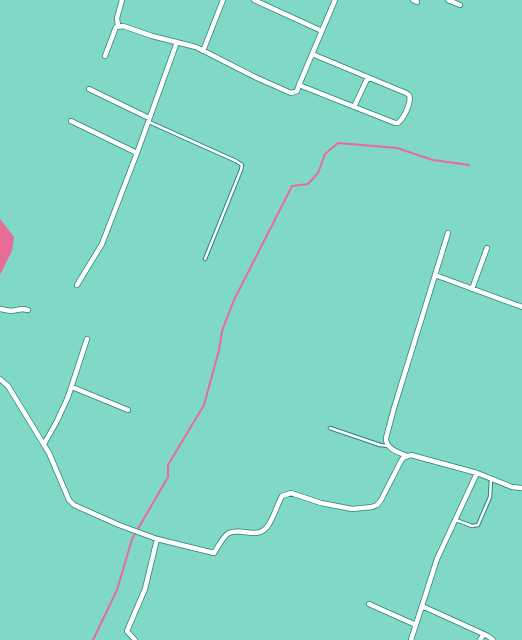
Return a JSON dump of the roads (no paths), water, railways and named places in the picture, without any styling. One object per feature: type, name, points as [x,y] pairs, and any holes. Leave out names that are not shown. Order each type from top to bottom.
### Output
[{"type":"street","points":[[105,56],[114,31],[118,26],[117,18],[122,0]]},
{"type":"street","points":[[203,51],[223,0]]},
{"type":"street","points":[[254,0],[322,31]]},
{"type":"street","points":[[118,26],[123,26],[152,36],[196,47],[287,92],[294,93],[300,85],[335,0]]},
{"type":"street","points":[[448,0],[460,5]]},
{"type":"street","points":[[77,285],[102,244],[177,42]]},
{"type":"street","points":[[300,85],[395,123],[398,123],[401,120],[410,100],[409,95],[312,54]]},
{"type":"street","points":[[354,107],[368,77]]},
{"type":"street","points":[[89,89],[148,120]]},
{"type":"street","points":[[71,121],[137,153]]},
{"type":"street","points":[[407,456],[388,446],[386,443],[386,438],[448,232]]},
{"type":"street","points":[[472,289],[487,248]]},
{"type":"street","points":[[435,275],[522,307]]},
{"type":"street","points":[[0,309],[10,311],[22,309],[28,310]]},
{"type":"street","points":[[44,444],[57,421],[72,387],[87,339]]},
{"type":"street","points":[[0,379],[8,386],[44,444],[69,500],[74,505],[157,539],[214,553],[229,533],[237,531],[255,534],[261,532],[268,526],[282,496],[292,493],[321,503],[352,509],[377,505],[401,461],[407,456],[415,455],[477,473],[512,487],[522,488]]},
{"type":"street","points":[[72,387],[128,410]]},
{"type":"street","points":[[411,640],[437,559],[477,473]]},
{"type":"street","points":[[135,640],[127,631],[144,589],[157,539]]},
{"type":"street","points":[[369,604],[416,625]]},
{"type":"street","points":[[422,606],[485,634],[493,640]]},
{"type":"street","points":[[480,640],[485,634]]},
{"type":"lane","points":[[148,120],[242,165],[205,259]]},
{"type":"lane","points":[[330,428],[380,445],[388,446]]},
{"type":"lane","points":[[456,520],[472,526],[478,525],[490,497],[491,479]]},
{"type":"waterway","points":[[93,640],[117,590],[132,539],[168,477],[168,465],[204,405],[219,350],[222,331],[234,300],[292,186],[308,184],[318,173],[325,154],[338,143],[397,148],[433,160],[469,165]]}]
